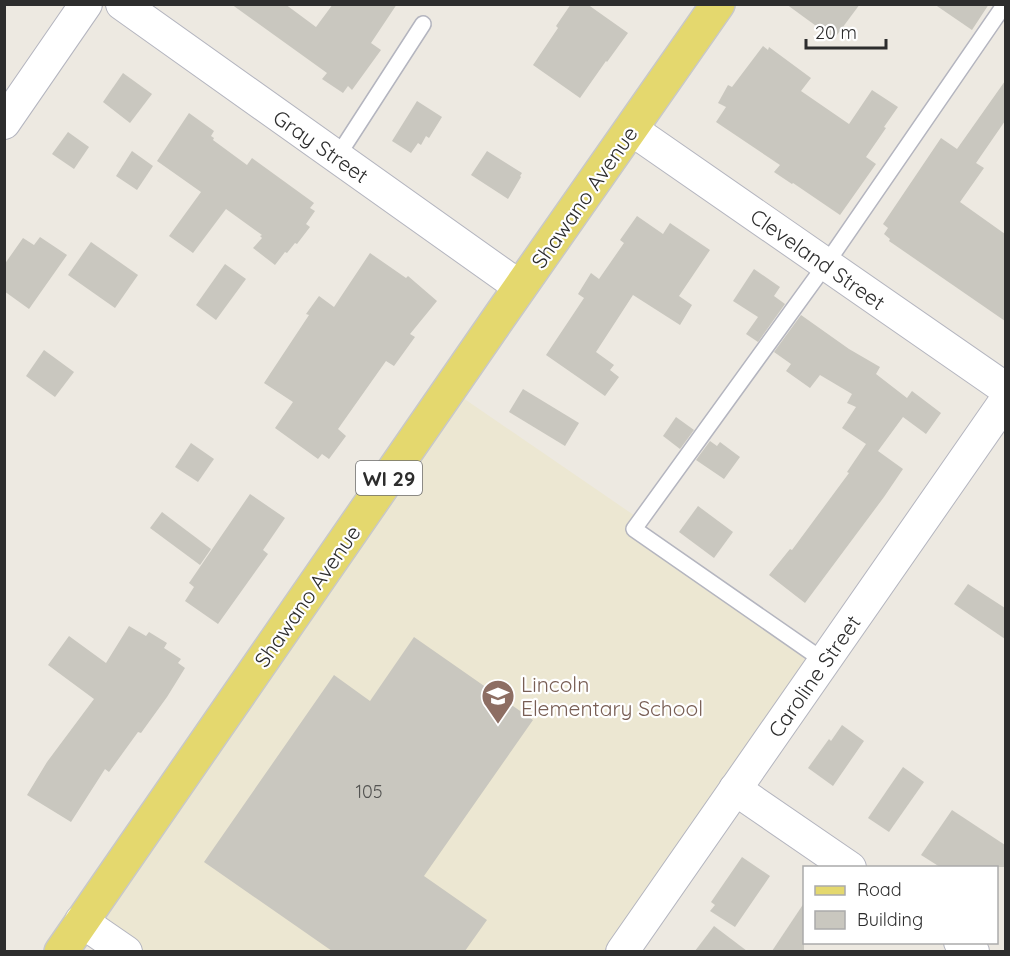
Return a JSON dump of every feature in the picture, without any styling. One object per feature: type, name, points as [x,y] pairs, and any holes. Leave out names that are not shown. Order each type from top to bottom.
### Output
[{"type":"main road","name":"Shawano Avenue","points":[[61,951],[718,4]]},
{"type":"street","points":[[4,123],[86,4]]},
{"type":"street","name":"Gray Street","points":[[122,4],[520,287]]},
{"type":"street","name":"Cleveland Street","points":[[631,129],[1005,389]]},
{"type":"street","name":"Caroline Street","points":[[622,951],[1005,400]]},
{"type":"street","points":[[735,789],[849,866]]},
{"type":"street","points":[[81,921],[126,951]]},
{"type":"lane","points":[[824,660],[634,529],[826,264],[1005,4]]},
{"type":"lane","points":[[337,157],[423,24]]},
{"type":"shaded area","name":"Lincoln Elementary School","points":[[450,389],[641,520],[635,529],[824,661],[622,951],[126,951],[81,921]]},
{"type":"building","points":[[231,4],[285,4],[316,27],[333,4],[397,4],[371,43],[381,50],[352,90],[348,86],[343,93],[322,79],[327,73]]},
{"type":"building","points":[[571,4],[587,4],[628,33],[580,98],[533,65]]},
{"type":"building","points":[[786,4],[860,4],[834,39]]},
{"type":"building","points":[[934,4],[989,4],[972,30]]},
{"type":"building","points":[[763,46],[768,50],[769,47],[811,78],[801,91],[849,124],[872,90],[898,107],[866,157],[876,164],[840,215],[774,172],[780,165],[716,122],[726,107],[718,103],[728,85],[732,87]]},
{"type":"building","points":[[123,73],[152,94],[130,123],[103,102]]},
{"type":"building","points":[[1005,81],[1005,121],[976,163],[984,168],[960,202],[1005,234],[1005,321],[889,241],[890,239],[884,234],[888,228],[883,224],[941,138],[957,149]]},
{"type":"building","points":[[417,101],[442,117],[429,138],[426,136],[421,145],[418,143],[411,153],[392,141]]},
{"type":"building","points":[[189,113],[214,131],[211,136],[213,140],[247,165],[252,158],[314,203],[310,208],[315,211],[306,224],[310,227],[297,244],[295,243],[287,253],[285,252],[275,265],[253,248],[262,235],[226,209],[193,253],[169,236],[201,192],[157,161]]},
{"type":"building","points":[[68,132],[89,147],[74,169],[52,154]]},
{"type":"building","points":[[132,151],[153,166],[137,190],[116,176]]},
{"type":"building","points":[[487,151],[522,173],[508,199],[471,175]]},
{"type":"building","points":[[637,216],[663,234],[670,223],[710,250],[679,296],[692,305],[680,325],[633,295],[596,352],[614,365],[610,370],[619,377],[605,396],[546,355],[584,298],[578,294],[591,273],[599,279],[624,243],[620,240]]},
{"type":"building","points":[[40,237],[67,255],[29,309],[4,291],[4,265],[23,238],[34,245]]},
{"type":"building","points":[[91,242],[138,275],[115,308],[68,275]]},
{"type":"building","points":[[370,253],[406,278],[408,276],[437,301],[410,334],[415,337],[394,366],[386,361],[338,429],[346,436],[329,459],[322,454],[318,459],[275,428],[293,402],[264,383],[319,296],[334,307]]},
{"type":"building","points":[[225,264],[246,279],[216,320],[196,305]]},
{"type":"building","points":[[754,269],[780,287],[774,296],[785,304],[758,342],[746,334],[758,317],[733,301]]},
{"type":"building","points":[[801,315],[849,349],[880,367],[876,374],[907,398],[912,391],[941,413],[926,434],[903,417],[878,451],[903,469],[805,603],[769,575],[790,549],[792,550],[849,473],[847,472],[866,444],[842,428],[856,407],[847,403],[852,394],[820,375],[810,388],[786,371],[791,364],[774,352]]},
{"type":"building","points":[[44,350],[74,372],[55,397],[26,376]]},
{"type":"building","points":[[523,389],[579,423],[565,446],[509,412]]},
{"type":"building","points":[[676,417],[694,430],[680,449],[663,436]]},
{"type":"building","points":[[710,441],[717,446],[720,442],[740,457],[724,479],[696,460]]},
{"type":"building","points":[[191,443],[214,459],[198,482],[175,467]]},
{"type":"building","points":[[250,494],[285,518],[263,550],[268,554],[218,624],[185,601],[194,587],[189,583]]},
{"type":"building","points":[[698,506],[733,532],[714,558],[679,532]]},
{"type":"building","points":[[162,512],[211,549],[200,565],[150,528]]},
{"type":"building","points":[[968,584],[1005,608],[1005,639],[954,604]]},
{"type":"building","points":[[129,626],[146,636],[149,632],[167,643],[164,648],[181,659],[178,663],[185,668],[141,733],[138,732],[109,772],[105,769],[71,822],[27,795],[47,762],[94,699],[48,665],[69,636],[106,663]]},
{"type":"building","points":[[414,637],[533,720],[424,876],[487,920],[465,951],[332,951],[204,862],[334,675],[370,701]]},
{"type":"building","points":[[842,725],[864,741],[833,786],[808,768]]},
{"type":"building","points":[[903,767],[924,782],[889,832],[868,818]]},
{"type":"building","points":[[952,810],[1005,845],[1005,867],[938,866],[921,855]]},
{"type":"building","points":[[742,857],[770,876],[735,927],[710,911],[715,905],[711,902]]},
{"type":"building","points":[[803,904],[804,951],[772,951]]},
{"type":"building","points":[[714,926],[747,951],[695,951]]},
{"type":"place","name":"Lincoln Elementary School","points":[[498,725]]}]
